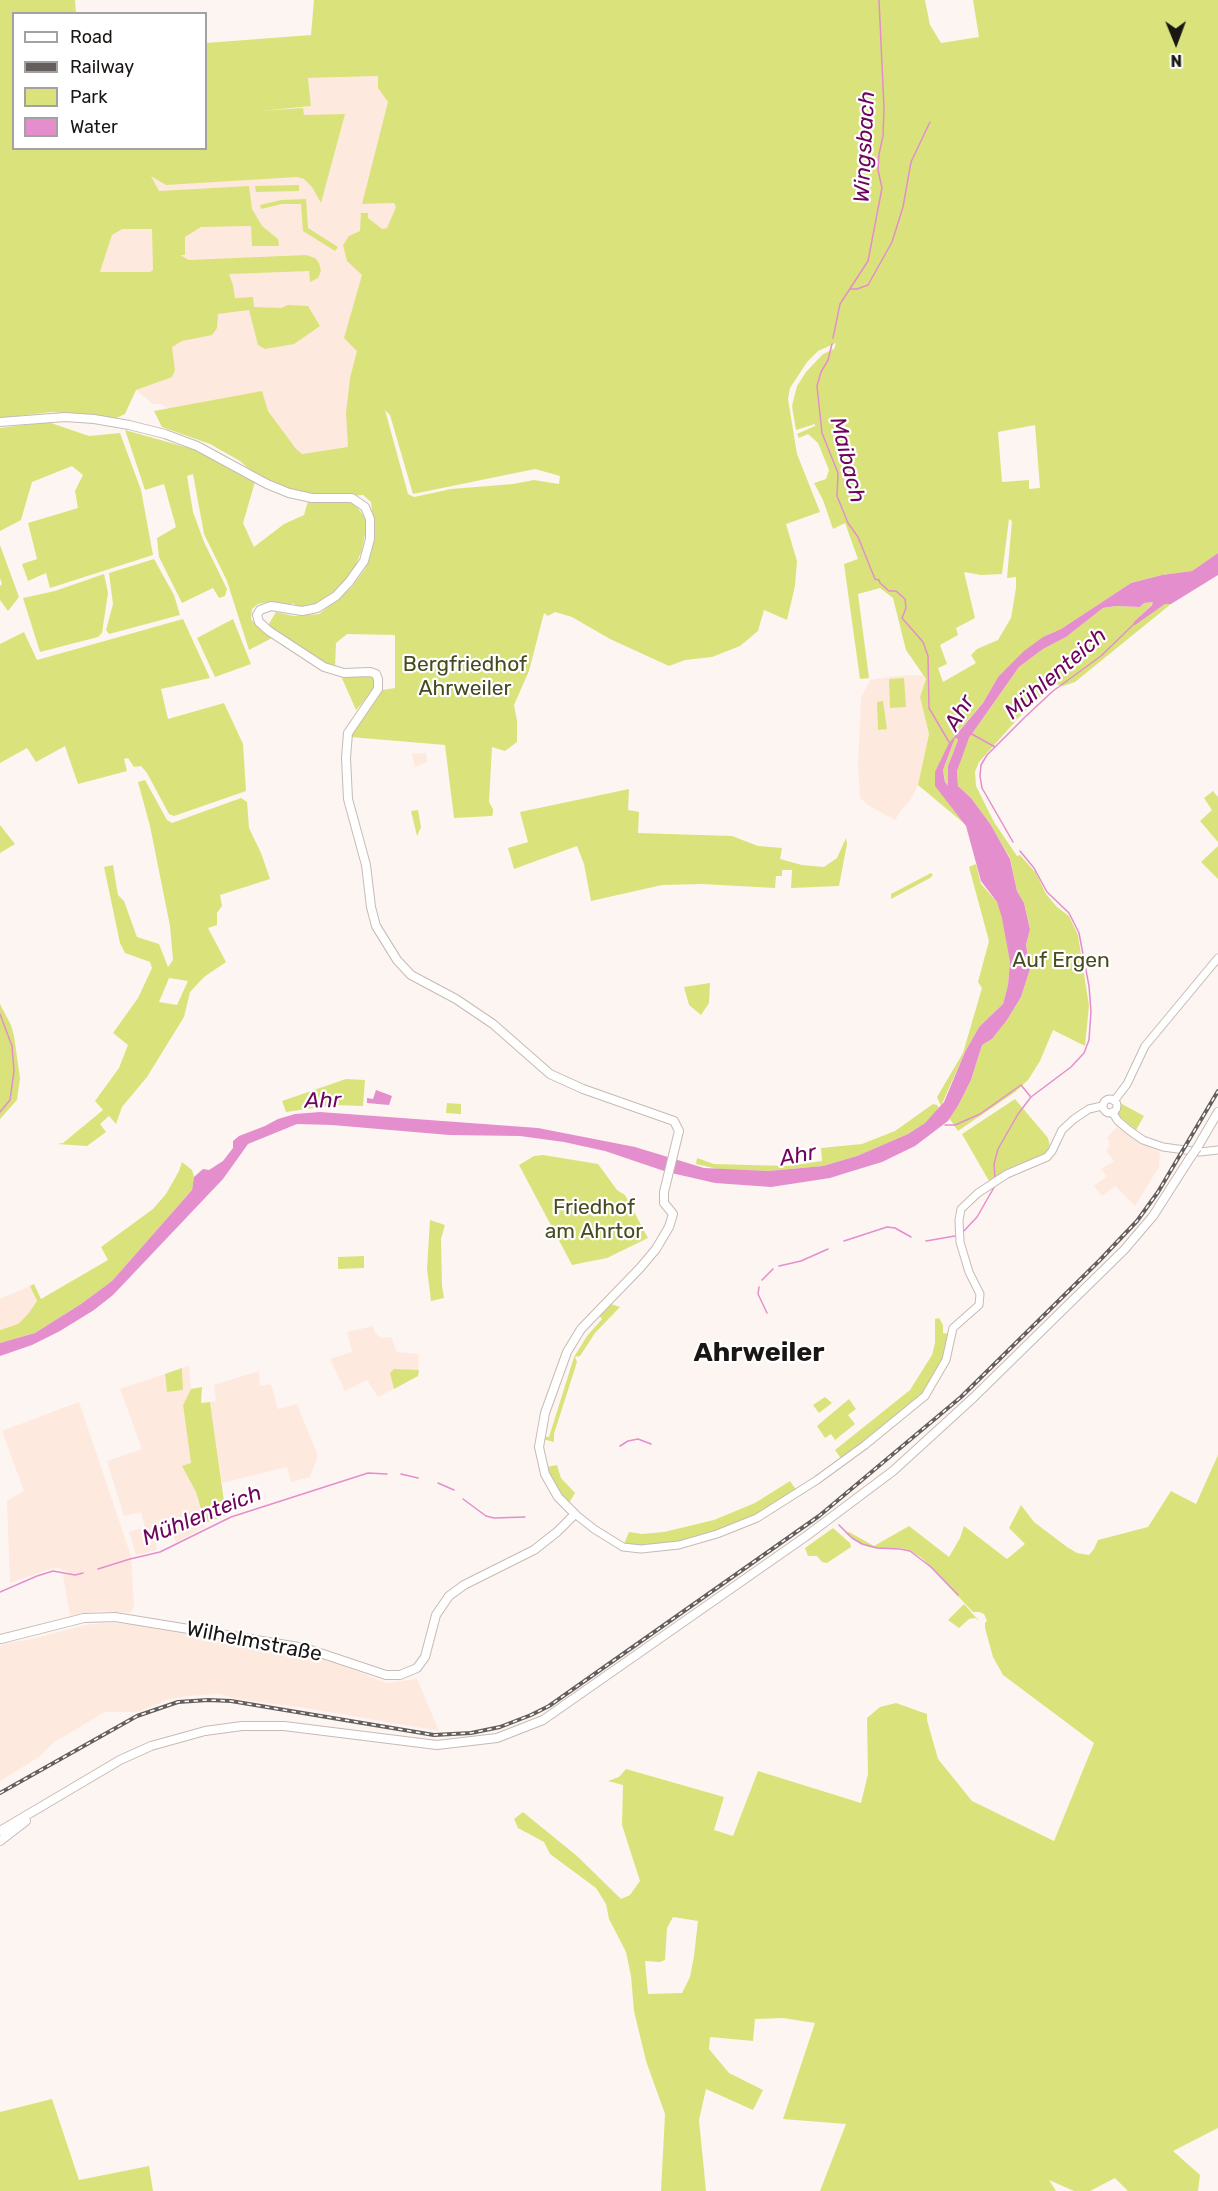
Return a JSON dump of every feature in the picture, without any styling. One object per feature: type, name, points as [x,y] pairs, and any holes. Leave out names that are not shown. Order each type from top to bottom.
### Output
[{"type":"main road","points":[[0,422],[65,417],[113,422],[165,434],[197,446],[288,493],[312,498],[352,498],[365,507],[371,528],[368,550],[358,571],[343,589],[326,603],[309,610],[294,611],[271,606],[260,610],[257,615],[259,622],[269,631],[324,667],[344,673],[370,672],[376,674],[378,679],[379,686],[376,693],[348,733],[346,758],[348,799],[366,865],[371,907],[376,926],[397,960],[411,975],[456,999],[493,1024],[545,1070],[583,1089],[674,1121],[678,1127],[678,1136],[665,1187],[664,1203],[672,1212],[673,1217],[669,1227],[656,1249],[640,1268],[581,1329],[567,1352],[550,1394],[540,1440],[543,1466],[552,1489],[574,1514]]},
{"type":"main road","points":[[0,1830],[106,1768],[151,1746],[205,1731],[270,1725],[437,1745],[497,1738],[525,1729],[550,1717],[805,1537],[893,1471],[974,1398],[1124,1250],[1153,1216],[1218,1112]]},
{"type":"main road","name":"Wilhelmstraße","points":[[0,1640],[84,1618],[115,1617],[305,1648],[382,1674],[400,1675],[413,1670],[423,1662],[436,1615],[449,1596],[534,1550],[557,1532],[574,1514]]},
{"type":"main road","points":[[0,1826],[55,1798]]},
{"type":"main road","points":[[0,1840],[55,1798]]},
{"type":"street","points":[[1114,1101],[1127,1084],[1145,1046],[1218,958]]},
{"type":"street","points":[[574,1514],[616,1544],[632,1549],[658,1548],[700,1540],[757,1518],[865,1445],[925,1396],[946,1360],[953,1328],[979,1305],[980,1294],[969,1272],[960,1242],[959,1214],[963,1206],[993,1182],[1012,1171],[1047,1157],[1062,1130],[1074,1119],[1089,1109],[1102,1106],[1108,1099],[1114,1101]]},
{"type":"street","points":[[1102,1106],[1106,1112],[1112,1112],[1116,1108],[1114,1101]]},
{"type":"street","points":[[1112,1112],[1118,1121],[1143,1140],[1163,1147],[1200,1152],[1218,1150]]},
{"type":"shaded area","points":[[378,76],[378,87],[425,87],[388,282],[356,496],[227,440],[160,404],[153,404],[130,385],[100,272],[112,235],[132,150],[207,150],[207,116],[311,106],[308,78]]},
{"type":"shaded area","points":[[922,675],[926,679],[920,697],[929,734],[918,785],[910,801],[895,820],[860,798],[858,766],[861,698],[870,680]]},
{"type":"shaded area","points":[[426,753],[427,762],[415,767],[412,754]]},
{"type":"shaded area","points":[[1117,1127],[1160,1152],[1159,1167],[1135,1206],[1115,1186],[1102,1196],[1094,1186],[1107,1176],[1101,1169],[1114,1161],[1106,1151],[1110,1146],[1107,1138]]},
{"type":"shaded area","points":[[30,1286],[37,1301],[18,1324],[0,1330],[0,1299]]},
{"type":"shaded area","points":[[373,1326],[375,1333],[381,1338],[391,1337],[397,1352],[419,1354],[418,1376],[378,1397],[367,1380],[345,1391],[330,1359],[352,1352],[347,1332]]},
{"type":"shaded area","points":[[189,1366],[191,1389],[183,1405],[191,1464],[183,1467],[196,1492],[205,1527],[176,1542],[171,1529],[154,1534],[157,1550],[136,1555],[129,1532],[145,1527],[141,1512],[124,1516],[107,1461],[142,1449],[120,1389],[165,1374],[167,1392],[183,1390],[182,1368]]},
{"type":"shaded area","points":[[259,1371],[260,1386],[271,1384],[278,1409],[297,1404],[318,1456],[310,1477],[291,1482],[287,1467],[222,1483],[210,1402],[216,1401],[214,1385]]},
{"type":"shaded area","points":[[79,1402],[131,1556],[134,1607],[130,1613],[99,1611],[70,1616],[63,1575],[69,1572],[58,1568],[10,1583],[7,1501],[24,1491],[2,1431]]},
{"type":"shaded area","points":[[133,1624],[246,1646],[319,1656],[386,1683],[417,1679],[439,1731],[299,1707],[236,1699],[219,1694],[189,1696],[170,1699],[137,1712],[105,1712],[53,1743],[39,1757],[0,1781],[0,1646],[85,1625]]},
{"type":"green space","name":"Bergfriedhof Ahrweiler","points":[[0,0],[75,0],[76,12],[12,12],[12,150],[207,150],[207,43],[311,35],[314,0],[925,0],[930,25],[941,43],[979,37],[973,0],[1218,0],[1218,553],[1192,571],[1162,575],[1131,583],[1061,629],[1043,637],[998,677],[983,703],[955,735],[935,773],[966,825],[918,785],[929,734],[920,697],[926,679],[906,650],[893,598],[880,588],[858,594],[869,678],[860,679],[844,564],[858,559],[845,523],[833,529],[823,500],[814,483],[826,479],[829,470],[818,443],[808,434],[799,438],[797,434],[815,424],[796,430],[792,406],[797,386],[806,372],[823,354],[834,349],[836,343],[818,351],[807,362],[790,388],[788,399],[797,454],[820,512],[786,524],[797,561],[795,586],[787,620],[764,610],[758,631],[740,646],[712,657],[685,660],[669,666],[610,639],[572,617],[555,612],[548,616],[544,613],[529,671],[514,705],[517,742],[505,751],[492,747],[489,802],[493,809],[492,816],[454,818],[445,745],[350,737],[358,722],[382,690],[395,688],[395,635],[347,634],[336,643],[335,668],[267,627],[276,612],[294,616],[319,614],[351,588],[365,569],[375,536],[371,502],[363,495],[325,498],[284,488],[259,478],[240,461],[210,444],[162,427],[154,411],[262,391],[268,411],[302,454],[348,447],[346,413],[350,378],[357,351],[344,338],[362,275],[347,261],[343,245],[349,236],[360,231],[361,213],[368,213],[368,218],[382,229],[387,228],[396,207],[394,203],[362,204],[388,102],[378,88],[378,76],[308,78],[311,106],[261,111],[303,108],[304,115],[345,114],[321,203],[312,187],[304,179],[297,177],[166,185],[151,176],[159,191],[249,186],[252,209],[262,226],[278,239],[279,246],[252,246],[251,226],[201,227],[185,237],[185,255],[180,255],[189,260],[306,255],[315,258],[321,271],[318,278],[310,282],[309,271],[229,274],[235,298],[253,297],[254,307],[308,306],[320,326],[294,344],[265,349],[258,345],[249,310],[218,314],[217,328],[212,335],[182,341],[172,347],[175,370],[172,377],[136,390],[125,414],[114,419],[52,412],[0,418]],"holes":[[[122,229],[152,229],[153,270],[150,272],[100,272],[112,235]],[[385,410],[390,415],[413,494],[535,469],[560,476],[559,484],[534,480],[451,489],[414,497],[408,494]],[[1035,425],[1040,488],[1029,489],[1029,480],[1002,482],[998,432]],[[1009,519],[1012,521],[1007,578],[1016,577],[1011,618],[998,640],[977,649],[971,655],[976,663],[943,682],[938,668],[947,664],[940,645],[958,635],[956,628],[975,618],[964,572],[981,575],[1002,574]]]},
{"type":"green space","points":[[299,185],[299,191],[256,192],[255,186]]},
{"type":"green space","points":[[306,199],[308,228],[338,247],[335,251],[303,231],[301,204],[282,204],[261,209],[260,205],[281,200]]},
{"type":"green space","points":[[48,422],[89,436],[120,433],[141,490],[153,555],[50,588],[46,573],[28,581],[22,564],[37,559],[28,523],[78,508],[75,491],[83,475],[72,466],[32,482],[21,520],[0,531],[0,428]]},
{"type":"green space","points":[[125,430],[196,450],[255,482],[243,523],[254,547],[284,524],[304,515],[308,501],[342,500],[355,504],[365,518],[366,529],[362,550],[353,571],[347,580],[322,602],[302,608],[292,603],[290,606],[268,602],[258,604],[252,609],[251,619],[263,632],[274,637],[249,650],[227,581],[204,534],[193,474],[187,476],[193,512],[204,542],[227,589],[225,596],[219,598],[213,588],[182,603],[159,557],[157,538],[176,527],[164,484],[145,490]]},
{"type":"green space","points":[[0,545],[19,597],[8,611],[0,600],[2,584]]},
{"type":"green space","points":[[154,559],[174,595],[180,615],[109,634],[106,630],[113,604],[109,573]]},
{"type":"green space","points":[[104,574],[108,593],[102,633],[98,637],[40,652],[23,598],[55,591]]},
{"type":"green space","name":"Auf Ergen","points":[[1154,602],[1135,624],[1165,604],[1171,604],[1075,682],[1063,686],[1055,684],[1022,714],[979,762],[975,772],[976,786],[994,822],[1017,856],[1020,855],[1036,873],[1046,894],[1069,916],[1078,935],[1089,1006],[1085,1046],[1053,1030],[1040,1061],[1028,1080],[1015,1092],[958,1131],[949,1118],[971,1080],[982,1045],[992,1039],[1007,1020],[1021,997],[1030,969],[1026,945],[1030,928],[1024,903],[1017,891],[1010,858],[991,825],[971,798],[958,786],[957,771],[964,749],[969,738],[1019,667],[1043,649],[1066,637],[1103,608],[1140,607],[1144,603]]},
{"type":"green space","points":[[183,619],[210,678],[161,689],[168,719],[224,703],[243,744],[246,791],[174,816],[169,814],[147,773],[141,766],[134,767],[128,758],[124,759],[127,771],[78,784],[65,746],[36,762],[27,748],[0,763],[0,644],[24,632],[37,660]]},
{"type":"green space","points":[[233,619],[251,664],[215,677],[197,638]]},
{"type":"green space","points":[[370,675],[375,679],[373,691],[356,710],[341,676]]},
{"type":"green space","points":[[904,678],[906,707],[890,708],[889,679]]},
{"type":"green space","points":[[883,701],[887,729],[878,730],[877,702]]},
{"type":"green space","points":[[955,738],[958,740],[948,766],[948,786],[943,770]]},
{"type":"green space","points":[[145,780],[167,820],[172,823],[241,798],[247,802],[249,828],[270,879],[220,895],[222,906],[217,913],[217,925],[208,928],[226,962],[204,977],[190,992],[184,1017],[147,1077],[122,1107],[116,1124],[109,1116],[100,1124],[106,1132],[87,1146],[57,1144],[63,1143],[103,1110],[95,1101],[119,1068],[128,1045],[113,1033],[138,998],[152,968],[150,962],[125,953],[120,943],[104,867],[113,865],[118,895],[124,901],[137,937],[159,944],[168,967],[173,960],[170,926],[150,826],[138,782]],"holes":[[[169,978],[188,981],[177,1005],[159,1002]]]},
{"type":"green space","points":[[629,789],[628,810],[639,812],[638,833],[732,836],[758,846],[782,848],[780,859],[802,865],[824,867],[837,858],[846,838],[847,844],[839,886],[791,888],[792,870],[782,870],[782,876],[776,876],[775,888],[702,884],[662,885],[591,901],[584,864],[577,846],[514,869],[508,848],[528,842],[520,812]]},
{"type":"green space","points":[[1213,791],[1218,797],[1218,842],[1200,821],[1212,810],[1204,798]]},
{"type":"green space","points":[[418,810],[421,827],[417,836],[411,811]]},
{"type":"green space","points":[[0,825],[15,844],[0,853]]},
{"type":"green space","points":[[1218,846],[1218,879],[1201,862]]},
{"type":"green space","points":[[976,864],[981,884],[997,902],[1003,918],[1010,962],[1008,985],[1003,1004],[979,1027],[965,1052],[941,1106],[937,1097],[963,1053],[982,988],[978,982],[989,941],[969,867]]},
{"type":"green space","points":[[931,873],[933,875],[930,878],[891,899],[891,894]]},
{"type":"green space","points":[[710,983],[709,1003],[701,1015],[689,1005],[684,987]]},
{"type":"green space","points":[[0,1004],[14,1036],[20,1078],[17,1100],[0,1119]]},
{"type":"green space","points":[[346,1079],[365,1080],[363,1106],[335,1105],[286,1112],[282,1101]]},
{"type":"green space","points":[[1015,1099],[1048,1138],[1050,1146],[1045,1154],[1012,1167],[989,1181],[962,1134]]},
{"type":"green space","points":[[447,1103],[461,1104],[461,1114],[446,1113]]},
{"type":"green space","points":[[933,1104],[939,1108],[935,1113],[908,1134],[857,1156],[823,1166],[768,1171],[722,1170],[696,1164],[697,1158],[714,1164],[787,1166],[822,1161],[821,1148],[862,1144],[895,1131]]},
{"type":"green space","points":[[1122,1104],[1144,1116],[1136,1130],[1117,1114]]},
{"type":"green space","name":"Friedhof am Ahrtor","points":[[543,1155],[598,1164],[617,1190],[625,1195],[648,1238],[607,1258],[572,1265],[519,1165],[534,1156]]},
{"type":"green space","points":[[182,1162],[192,1170],[194,1177],[192,1190],[112,1281],[35,1333],[0,1343],[0,1330],[18,1324],[37,1301],[30,1286],[34,1284],[41,1299],[108,1260],[101,1247],[153,1209],[166,1194]]},
{"type":"green space","points":[[430,1220],[445,1225],[441,1239],[444,1298],[431,1301],[427,1269]]},
{"type":"green space","points":[[364,1256],[364,1268],[338,1269],[338,1257]]},
{"type":"green space","points":[[611,1304],[620,1307],[595,1333],[580,1356],[575,1357],[577,1362],[554,1434],[554,1442],[542,1439],[542,1436],[549,1437],[574,1357],[587,1336],[602,1319],[598,1314]]},
{"type":"green space","points":[[939,1318],[943,1325],[943,1333],[950,1334],[945,1359],[923,1394],[842,1460],[835,1450],[910,1390],[932,1355],[935,1343],[935,1319]]},
{"type":"green space","points":[[182,1368],[183,1390],[167,1392],[165,1374]]},
{"type":"green space","points":[[394,1369],[419,1370],[418,1376],[394,1389],[390,1373]]},
{"type":"green space","points":[[202,1387],[201,1403],[210,1402],[226,1515],[205,1523],[196,1492],[182,1466],[191,1463],[183,1405],[191,1389]]},
{"type":"green space","points":[[825,1397],[832,1403],[819,1413],[813,1405]]},
{"type":"green space","points":[[849,1399],[856,1409],[848,1415],[855,1424],[835,1440],[831,1434],[825,1438],[817,1426]]},
{"type":"green space","points":[[1218,1455],[1218,2128],[1173,2151],[1200,2175],[1198,2191],[1128,2191],[1115,2178],[1090,2191],[1074,2191],[1049,2180],[1056,2191],[820,2191],[846,2124],[783,2119],[815,2023],[783,2018],[755,2019],[753,2041],[710,2037],[709,2049],[729,2073],[763,2090],[753,2110],[706,2089],[699,2120],[706,2191],[661,2191],[665,2114],[646,2061],[634,2011],[626,1952],[609,1919],[606,1904],[596,1888],[550,1854],[544,1842],[518,1828],[514,1819],[523,1812],[577,1856],[621,1899],[630,1895],[640,1881],[622,1825],[623,1785],[608,1781],[619,1777],[626,1769],[724,1797],[714,1830],[733,1836],[758,1771],[861,1803],[868,1774],[867,1718],[880,1707],[896,1703],[927,1714],[938,1759],[972,1801],[1054,1841],[1094,1743],[1003,1675],[993,1657],[985,1628],[987,1621],[984,1614],[973,1612],[922,1558],[909,1550],[900,1548],[873,1548],[863,1545],[845,1533],[849,1532],[874,1546],[909,1526],[949,1557],[964,1526],[1007,1559],[1025,1544],[1009,1528],[1021,1505],[1034,1522],[1067,1547],[1077,1553],[1089,1555],[1098,1540],[1148,1527],[1171,1491],[1196,1504]],"holes":[[[673,1917],[698,1921],[690,1977],[682,1993],[648,1994],[645,1961],[665,1960],[667,1928]]]},
{"type":"green space","points":[[557,1465],[561,1478],[575,1493],[569,1503],[564,1500],[548,1475],[546,1467]]},
{"type":"green space","points":[[790,1481],[797,1491],[756,1516],[720,1531],[679,1543],[639,1546],[624,1544],[629,1532],[642,1534],[664,1532],[714,1520],[755,1503]]},
{"type":"green space","points":[[833,1528],[850,1543],[851,1547],[827,1563],[822,1562],[817,1556],[808,1556],[805,1548]]},
{"type":"green space","points":[[964,1604],[979,1621],[975,1618],[969,1619],[959,1628],[948,1620]]},
{"type":"green space","points":[[52,2099],[79,2180],[149,2166],[153,2191],[0,2191],[0,2112]]},
{"type":"water","points":[[1218,553],[1218,575],[1171,604],[1165,604],[1135,625],[1133,623],[1153,602],[1144,603],[1140,607],[1103,608],[1066,637],[1043,649],[1019,667],[969,738],[957,771],[958,786],[971,798],[991,825],[1010,859],[1017,891],[1024,903],[1030,929],[1026,945],[1030,969],[1021,997],[1007,1020],[992,1039],[982,1045],[971,1080],[948,1121],[915,1146],[882,1162],[830,1178],[771,1187],[715,1183],[667,1172],[605,1151],[520,1136],[449,1135],[297,1124],[248,1144],[223,1179],[113,1295],[94,1310],[32,1345],[0,1356],[0,1343],[35,1333],[112,1281],[192,1190],[194,1177],[203,1169],[209,1170],[223,1161],[233,1148],[233,1141],[239,1136],[295,1114],[320,1112],[538,1128],[635,1147],[704,1168],[768,1171],[823,1166],[857,1156],[908,1134],[925,1123],[944,1102],[965,1052],[979,1027],[1003,1004],[1008,985],[1010,962],[997,902],[981,881],[966,826],[935,786],[935,772],[949,743],[983,703],[998,677],[1024,651],[1043,637],[1061,629],[1131,583],[1162,575],[1192,571]],"holes":[[[955,738],[957,738],[948,766],[948,786],[943,770]]]},
{"type":"water","points":[[376,1090],[392,1096],[389,1105],[367,1103],[367,1098],[373,1099]]},
{"type":"waterway","name":"Wingsbach","points":[[833,338],[840,304],[868,261],[882,188],[878,170],[884,108],[879,0]]},
{"type":"waterway","name":"Wingsbach","points":[[851,289],[868,285],[892,242],[903,207],[911,162],[930,122]]},
{"type":"waterway","name":"Maibach","points":[[832,344],[817,386],[822,433],[838,473],[837,496],[848,523],[858,537],[875,579],[879,580],[889,591],[896,591],[905,599],[906,608],[902,618],[923,642],[928,656],[929,708],[949,742]]},
{"type":"waterway","name":"Mühlenteich","points":[[1013,842],[982,788],[981,765],[987,755],[1053,691],[1101,656],[1135,623]]},
{"type":"waterway","name":"Ahr","points":[[970,733],[995,747]]},
{"type":"waterway","name":"Mühlenteich","points":[[995,1178],[994,1164],[998,1149],[1018,1114],[1031,1097],[1071,1067],[1084,1053],[1089,1040],[1091,1011],[1089,986],[1079,933],[1069,913],[1047,892],[1034,868],[1020,851]]},
{"type":"waterway","points":[[0,1014],[12,1046],[14,1071],[10,1100],[0,1112]]},
{"type":"waterway","name":"Mühlenteich","points":[[945,1125],[955,1125],[980,1114],[1021,1085],[1030,1096]]},
{"type":"waterway","name":"Mühlenteich","points":[[962,1233],[977,1217],[996,1184]]},
{"type":"waterway","name":"Mühlenteich","points":[[844,1241],[887,1227],[895,1228],[911,1237]]},
{"type":"waterway","name":"Mühlenteich","points":[[926,1241],[955,1236]]},
{"type":"waterway","name":"Mühlenteich","points":[[779,1266],[801,1261],[828,1249]]},
{"type":"waterway","name":"Mühlenteich","points":[[762,1280],[773,1269]]},
{"type":"waterway","name":"Mühlenteich","points":[[759,1287],[758,1294],[767,1313]]},
{"type":"waterway","name":"Mühlenteich","points":[[620,1446],[638,1439],[651,1444]]},
{"type":"waterway","name":"Mühlenteich","points":[[98,1569],[160,1552],[231,1517],[368,1473],[387,1474]]},
{"type":"waterway","name":"Mühlenteich","points":[[401,1474],[418,1478]]},
{"type":"waterway","name":"Mühlenteich","points":[[438,1483],[454,1490]]},
{"type":"waterway","name":"Mühlenteich","points":[[463,1499],[486,1516],[525,1517]]},
{"type":"waterway","points":[[839,1525],[862,1544],[910,1551],[931,1567],[958,1595]]},
{"type":"waterway","name":"Mühlenteich","points":[[0,1592],[53,1571],[75,1575],[83,1573]]},
{"type":"railway","points":[[0,1793],[137,1716],[178,1702],[231,1701],[434,1735],[471,1733],[500,1727],[549,1706],[819,1516],[961,1397],[1137,1221],[1158,1192],[1218,1091]]},
{"type":"district","name":"Ahrweiler","points":[[759,1353]]}]
